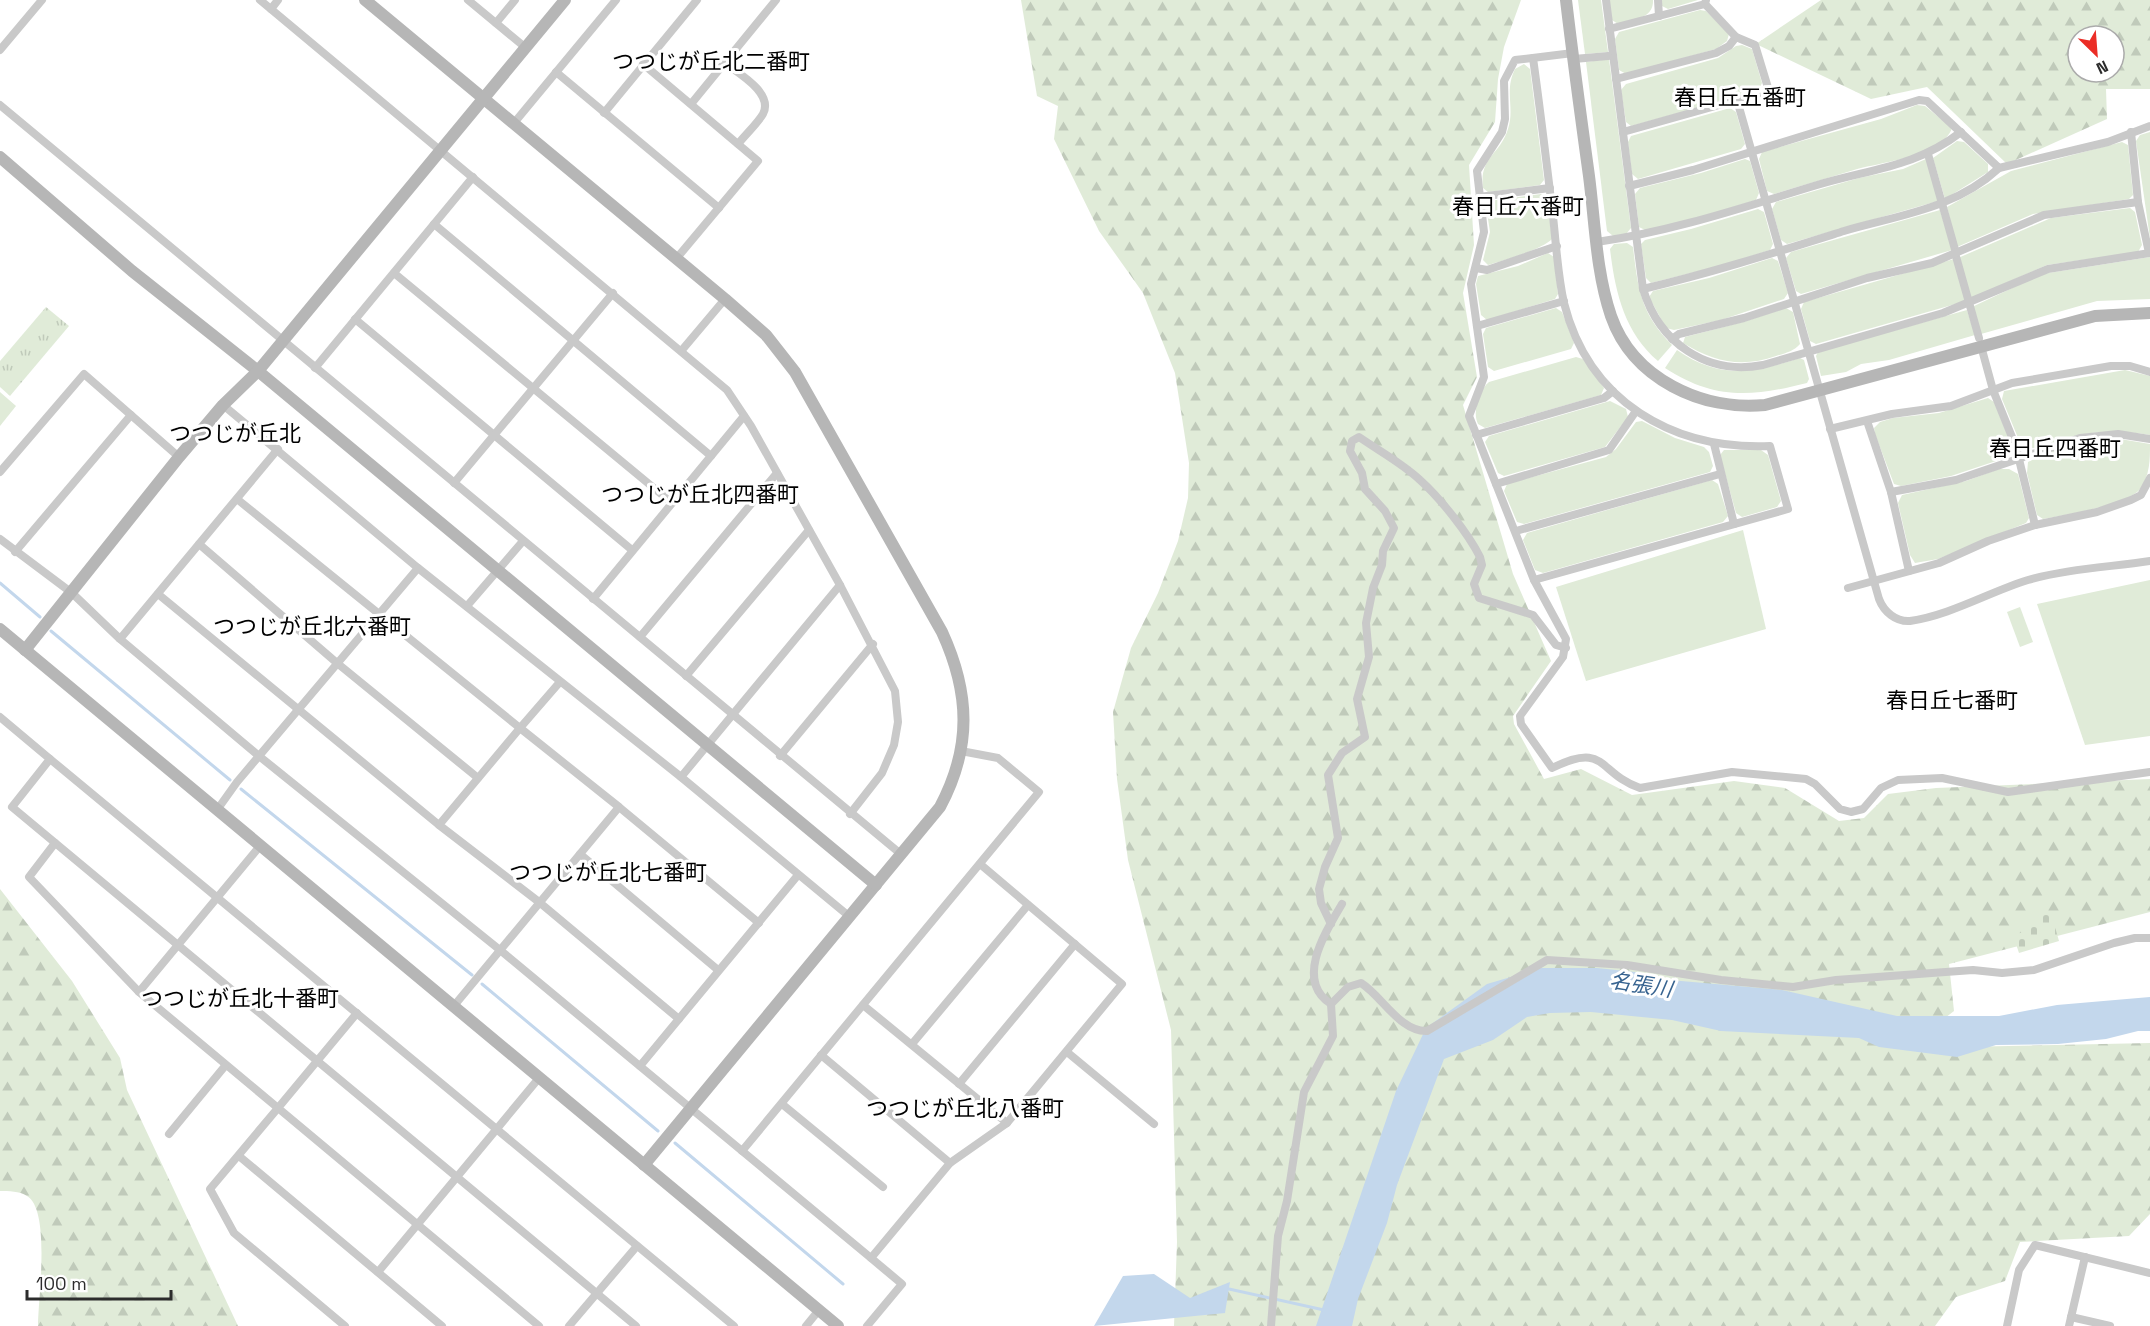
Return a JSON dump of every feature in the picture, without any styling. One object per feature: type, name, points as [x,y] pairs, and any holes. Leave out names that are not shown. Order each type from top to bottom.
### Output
[{"type":"street","points":[[0,50],[42,0]]},
{"type":"street","points":[[260,0],[682,351],[720,384],[744,416],[873,644],[895,691],[897,735],[888,763],[850,814]]},
{"type":"street","points":[[271,9],[279,0]]},
{"type":"street","points":[[365,0],[766,335],[795,372],[942,632],[955,661],[961,684],[964,714],[961,750],[952,782],[940,807],[644,1166]]},
{"type":"street","points":[[468,0],[526,48]]},
{"type":"street","points":[[496,23],[515,0]]},
{"type":"street","points":[[25,650],[179,457],[223,405],[258,371],[565,0]]},
{"type":"street","points":[[514,123],[616,0]]},
{"type":"street","points":[[604,113],[697,0]]},
{"type":"street","points":[[691,104],[776,0]]},
{"type":"street","points":[[1566,0],[1600,271],[1611,316],[1638,359],[1671,386],[1703,400],[1741,406],[1765,405],[1980,342],[2095,316],[2150,313]]},
{"type":"street","points":[[1606,0],[1643,289],[1653,315],[1672,339],[1703,360],[1732,367],[1763,365],[1969,304],[2055,267],[2149,253],[2138,202],[2131,132]]},
{"type":"street","points":[[1658,0],[1659,16]]},
{"type":"street","points":[[1609,29],[1706,2],[1736,37],[1755,45],[1769,91],[1623,132]]},
{"type":"street","points":[[1616,79],[1716,53],[1729,46],[1736,37]]},
{"type":"street","points":[[1608,56],[1515,60],[1504,81],[1504,126],[1497,143],[1478,167],[1479,197],[1485,232],[1471,284],[1484,377],[1469,416],[1534,580],[1566,639],[1563,657],[1520,716],[1521,724],[1552,768],[1573,758],[1589,757],[1640,788],[1732,772],[1753,772],[1811,781],[1840,809],[1851,812],[1863,809],[1881,788],[1898,780],[1942,778],[2008,792],[2150,772]]},
{"type":"street","points":[[1533,58],[1564,301],[1581,348],[1595,370],[1613,391],[1636,411],[1676,433],[1714,444],[1770,446],[1788,509],[1534,580]]},
{"type":"street","points":[[725,63],[759,90],[764,104],[764,112],[738,144]]},
{"type":"street","points":[[643,64],[758,160],[676,259]]},
{"type":"street","points":[[556,72],[719,208]]},
{"type":"street","points":[[1737,100],[1873,581],[1885,611],[1897,619],[1910,621],[1958,607],[2030,580],[2150,561]]},
{"type":"street","points":[[1629,186],[1693,170],[1898,109],[1919,100],[1927,101],[1999,168]]},
{"type":"street","points":[[0,105],[780,756],[902,855]]},
{"type":"street","points":[[1643,289],[1707,274],[1942,205],[1999,168],[2108,141],[2150,126]]},
{"type":"street","points":[[1598,242],[1636,237],[1693,224],[1854,174],[1914,161],[1961,132]]},
{"type":"street","points":[[1928,154],[1993,390],[2019,458],[2035,525]]},
{"type":"street","points":[[0,157],[132,271],[258,371],[876,885]]},
{"type":"street","points":[[315,368],[473,177]]},
{"type":"street","points":[[1479,197],[1550,188]]},
{"type":"street","points":[[1672,339],[1679,334],[1744,318],[1794,300],[1932,263],[2044,215],[2138,202]]},
{"type":"street","points":[[434,224],[711,456]]},
{"type":"street","points":[[1476,268],[1496,267],[1557,246]]},
{"type":"street","points":[[394,273],[672,503]]},
{"type":"street","points":[[454,483],[613,293]]},
{"type":"street","points":[[682,351],[725,299]]},
{"type":"street","points":[[1478,326],[1564,301]]},
{"type":"street","points":[[355,319],[632,550]]},
{"type":"street","points":[[1830,429],[1951,406],[2012,384],[2111,366],[2130,366],[2150,372]]},
{"type":"street","points":[[0,472],[84,374],[179,457]]},
{"type":"street","points":[[1476,435],[1604,398],[1613,391]]},
{"type":"street","points":[[223,405],[418,568],[559,683],[681,777],[849,917]]},
{"type":"street","points":[[1496,484],[1609,450],[1636,411]]},
{"type":"street","points":[[15,552],[131,415]]},
{"type":"street","points":[[593,599],[744,416]]},
{"type":"street","points":[[1867,421],[1891,492],[1909,571]]},
{"type":"street","points":[[1891,492],[1956,480],[2072,440],[2118,434],[2150,439]]},
{"type":"street","points":[[1331,924],[1321,903],[1319,889],[1325,867],[1338,838],[1327,779],[1340,755],[1365,737],[1357,699],[1370,657],[1366,623],[1373,588],[1382,565],[1383,551],[1394,528],[1385,510],[1365,489],[1362,473],[1350,451],[1352,441],[1359,437],[1362,438],[1421,480],[1439,502],[1480,557],[1482,565],[1474,584],[1479,598],[1533,615],[1556,645],[1566,648]]},
{"type":"street","points":[[1714,444],[1734,524]]},
{"type":"street","points":[[120,639],[278,449]]},
{"type":"street","points":[[640,638],[777,473]]},
{"type":"street","points":[[1516,531],[1720,474]]},
{"type":"street","points":[[1848,588],[1939,563],[1988,541],[2035,525],[2097,512],[2131,500],[2140,495],[2150,478]]},
{"type":"street","points":[[237,499],[759,923]]},
{"type":"street","points":[[686,676],[809,530]]},
{"type":"street","points":[[0,539],[72,593],[120,639],[259,756],[500,950],[902,1284],[867,1326]]},
{"type":"street","points":[[467,606],[523,541]]},
{"type":"street","points":[[200,544],[337,663],[478,778]]},
{"type":"street","points":[[217,810],[259,756],[418,568]]},
{"type":"street","points":[[681,777],[840,585]]},
{"type":"street","points":[[158,594],[679,1018]]},
{"type":"street","points":[[0,629],[838,1326]]},
{"type":"street","points":[[780,756],[873,644]]},
{"type":"street","points":[[439,825],[559,683]]},
{"type":"street","points":[[0,717],[734,1326]]},
{"type":"street","points":[[742,1151],[1039,792],[998,758],[961,750]]},
{"type":"street","points":[[50,759],[12,807],[636,1326]]},
{"type":"street","points":[[453,1007],[619,807]]},
{"type":"street","points":[[55,843],[29,877],[139,992],[539,1326]]},
{"type":"street","points":[[139,992],[260,846]]},
{"type":"street","points":[[580,855],[718,970]]},
{"type":"street","points":[[871,1258],[950,1163],[1007,1123],[1122,984],[980,864]]},
{"type":"street","points":[[640,1066],[798,875]]},
{"type":"street","points":[[1271,1326],[1278,1236],[1287,1201],[1304,1092],[1333,1036],[1331,1004],[1319,993],[1314,972],[1315,959],[1342,904]]},
{"type":"street","points":[[912,1044],[1028,905]]},
{"type":"street","points":[[1331,1004],[1348,987],[1361,983],[1415,1029],[1427,1031],[1547,960],[1627,965],[1720,980],[1792,987],[1836,980],[1973,970],[2002,973],[2034,969],[2114,943],[2135,938],[2150,938]]},
{"type":"street","points":[[959,1084],[1075,944]]},
{"type":"street","points":[[864,1005],[1007,1123]]},
{"type":"street","points":[[345,1326],[234,1233],[210,1189],[357,1013]]},
{"type":"street","points":[[1066,1052],[1154,1124]]},
{"type":"street","points":[[821,1055],[950,1163]]},
{"type":"street","points":[[169,1134],[225,1066]]},
{"type":"street","points":[[378,1272],[539,1078]]},
{"type":"street","points":[[782,1104],[883,1187]]},
{"type":"street","points":[[239,1156],[442,1326]]},
{"type":"street","points":[[2007,1326],[2019,1270],[2035,1245],[2150,1273]]},
{"type":"street","points":[[569,1326],[637,1246]]},
{"type":"street","points":[[2069,1326],[2085,1257]]},
{"type":"street","points":[[806,1326],[819,1310]]},
{"type":"street","points":[[2071,1317],[2110,1326]]},
{"type":"green space","points":[[1021,0],[1521,0],[1504,47],[1498,79],[1495,122],[1469,165],[1474,245],[1463,293],[1477,377],[1463,405],[1513,574],[1551,661],[1513,716],[1514,724],[1544,779],[1581,769],[1632,795],[1734,781],[1785,788],[1839,821],[1864,818],[1888,794],[1936,788],[2150,779],[2150,912],[1949,964],[1954,1011],[1906,1048],[2150,1043],[2150,1214],[2129,1236],[2020,1242],[2005,1281],[1956,1297],[1935,1326],[1174,1326],[1177,1242],[1171,1030],[1128,860],[1117,779],[1113,712],[1131,648],[1158,593],[1178,541],[1188,498],[1189,463],[1175,373],[1143,293],[1099,231],[1054,139],[1058,106],[1037,96]]},
{"type":"green space","points":[[1578,0],[1601,0],[1608,52],[1585,54]]},
{"type":"green space","points":[[1609,0],[1653,0],[1650,11],[1646,15],[1618,24],[1612,20]]},
{"type":"green space","points":[[1661,0],[1698,0],[1668,9],[1662,6]]},
{"type":"green space","points":[[1821,0],[2150,0],[2150,89],[2106,89],[2107,119],[2007,164],[1927,87],[1871,99],[1756,44]]},
{"type":"green space","points":[[1700,10],[1706,11],[1729,34],[1727,41],[1716,49],[1626,74],[1619,70],[1615,39],[1619,32]]},
{"type":"green space","points":[[1742,45],[1752,49],[1762,83],[1758,91],[1631,126],[1626,122],[1621,90],[1626,84],[1718,58],[1736,46]]},
{"type":"green space","points":[[1609,59],[1631,228],[1626,234],[1613,236],[1607,231],[1586,62]]},
{"type":"green space","points":[[1524,64],[1530,69],[1544,180],[1540,185],[1488,192],[1483,188],[1484,169],[1508,129],[1510,85],[1515,69]]},
{"type":"green space","points":[[1917,105],[1925,106],[1952,128],[1946,138],[1936,146],[1909,157],[1854,170],[1774,194],[1767,191],[1759,159],[1762,152],[1881,119]]},
{"type":"green space","points":[[1730,108],[1736,112],[1745,144],[1741,149],[1638,179],[1632,174],[1628,142],[1631,136]]},
{"type":"green space","points":[[2150,132],[2150,238],[2136,141],[2140,135]]},
{"type":"green space","points":[[1957,141],[1964,142],[1988,164],[1988,172],[1945,199],[1933,158]]},
{"type":"green space","points":[[2122,142],[2128,145],[2133,195],[2129,199],[2033,214],[1957,247],[1947,207],[2011,171]]},
{"type":"green space","points":[[1745,159],[1750,161],[1759,193],[1756,200],[1695,219],[1645,230],[1639,227],[1635,194],[1640,188]]},
{"type":"green space","points":[[1926,159],[1938,201],[1787,244],[1781,240],[1772,209],[1776,202],[1859,178],[1903,169]]},
{"type":"green space","points":[[1541,194],[1547,198],[1552,239],[1531,251],[1488,265],[1483,260],[1490,232],[1486,206],[1489,201]]},
{"type":"green space","points":[[2130,208],[2135,212],[2142,245],[2138,252],[2047,265],[1969,299],[1958,258],[2051,218]]},
{"type":"green space","points":[[1758,209],[1764,212],[1773,244],[1770,250],[1723,265],[1651,283],[1646,278],[1641,244],[1645,240]]},
{"type":"green space","points":[[1940,210],[1952,250],[1801,294],[1796,291],[1786,258],[1791,252]]},
{"type":"green space","points":[[1627,243],[1633,247],[1639,289],[1647,312],[1672,345],[1658,361],[1646,350],[1629,324],[1618,295],[1610,249],[1614,244]]},
{"type":"green space","points":[[1548,253],[1554,257],[1558,294],[1555,299],[1487,320],[1481,315],[1476,284],[1478,276],[1518,266]]},
{"type":"green space","points":[[2150,257],[2150,299],[2097,301],[1981,334],[1972,307],[2042,274]]},
{"type":"green space","points":[[1772,258],[1778,261],[1788,293],[1784,299],[1721,320],[1674,330],[1666,328],[1649,297],[1653,291],[1709,278]]},
{"type":"green space","points":[[1954,259],[1966,301],[1816,344],[1810,341],[1801,309],[1804,302]]},
{"type":"green space","points":[[46,307],[69,326],[10,396],[0,387],[0,361]]},
{"type":"green space","points":[[1556,308],[1562,312],[1574,343],[1571,349],[1494,371],[1488,367],[1483,334],[1486,328]]},
{"type":"green space","points":[[1786,308],[1793,312],[1800,344],[1786,353],[1751,362],[1728,361],[1706,355],[1683,343],[1685,337]]},
{"type":"green space","points":[[1967,310],[1975,335],[1889,360],[1861,364],[1846,372],[1821,376],[1816,356],[1818,352]]},
{"type":"green space","points":[[1677,350],[1708,366],[1737,371],[1767,367],[1800,358],[1804,360],[1809,379],[1807,383],[1768,391],[1734,393],[1717,390],[1700,386],[1665,368]]},
{"type":"green space","points":[[1576,357],[1583,359],[1604,388],[1601,395],[1485,428],[1478,424],[1476,414],[1478,402],[1482,390],[1489,382]]},
{"type":"green space","points":[[2125,370],[2150,376],[2150,435],[2103,432],[2069,437],[2034,448],[2021,445],[2002,399],[2004,391]]},
{"type":"green space","points":[[0,392],[16,406],[0,426]]},
{"type":"green space","points":[[1988,398],[1994,402],[2011,444],[2005,458],[1951,476],[1901,486],[1894,484],[1875,434],[1874,428],[1880,422],[1893,418],[1939,413]]},
{"type":"green space","points":[[1610,401],[1626,409],[1628,417],[1605,447],[1504,476],[1498,473],[1485,442],[1489,436]]},
{"type":"green space","points":[[1642,421],[1675,438],[1704,447],[1709,452],[1713,466],[1710,472],[1524,524],[1517,522],[1504,491],[1507,484],[1606,457],[1616,449],[1636,422]]},
{"type":"green space","points":[[2120,439],[2150,444],[2148,473],[2140,489],[2123,500],[2095,508],[2043,519],[2037,515],[2027,473],[2028,462],[2072,445]]},
{"type":"green space","points":[[1724,450],[1761,450],[1768,455],[1781,501],[1777,507],[1742,517],[1736,513],[1720,455]]},
{"type":"green space","points":[[1999,469],[2009,469],[2018,474],[2029,518],[2026,523],[1938,559],[1915,563],[1910,555],[1898,503],[1902,495],[1966,481]]},
{"type":"green space","points":[[1712,480],[1718,484],[1728,516],[1723,522],[1543,573],[1535,570],[1523,540],[1527,533]]},
{"type":"green space","points":[[1743,530],[1766,629],[1586,681],[1556,587]]},
{"type":"green space","points":[[2150,580],[2150,736],[2085,745],[2037,604]]},
{"type":"green space","points":[[2020,607],[2033,642],[2020,647],[2007,612]]},
{"type":"green space","points":[[0,889],[72,981],[120,1058],[127,1090],[238,1326],[38,1326],[42,1256],[39,1218],[34,1204],[27,1196],[17,1192],[0,1191]]},
{"type":"green space","points":[[2051,913],[2059,941],[2019,953],[2013,935],[2030,930],[2029,914]]},
{"type":"water","name":"名張川","points":[[1541,968],[1597,968],[1635,972],[1670,980],[1782,990],[1897,1016],[1999,1016],[2057,1005],[2150,997],[2150,1031],[2058,1044],[1996,1045],[1957,1057],[1879,1047],[1859,1038],[1721,1031],[1672,1020],[1591,1012],[1550,1013],[1527,1017],[1493,1040],[1444,1059],[1397,1185],[1387,1223],[1358,1299],[1352,1326],[1316,1326],[1396,1091],[1426,1028],[1487,984]]},
{"type":"water","points":[[1154,1274],[1190,1298],[1230,1282],[1225,1313],[1094,1326],[1123,1276]]},
{"type":"waterway","points":[[0,583],[40,617]]},
{"type":"waterway","points":[[51,631],[230,780]]},
{"type":"waterway","points":[[241,789],[472,975]]},
{"type":"waterway","points":[[482,984],[658,1131]]},
{"type":"waterway","points":[[675,1143],[843,1284]]},
{"type":"waterway","points":[[1229,1289],[1324,1310]]},
{"type":"district","name":"つつじが丘北二番町","points":[[711,61]]},
{"type":"district","name":"春日丘五番町","points":[[1740,97]]},
{"type":"district","name":"春日丘六番町","points":[[1518,206]]},
{"type":"district","name":"つつじが丘北","points":[[235,433]]},
{"type":"district","name":"春日丘四番町","points":[[2055,448]]},
{"type":"district","name":"つつじが丘北四番町","points":[[700,494]]},
{"type":"district","name":"つつじが丘北六番町","points":[[312,626]]},
{"type":"district","name":"春日丘七番町","points":[[1952,700]]},
{"type":"district","name":"つつじが丘北七番町","points":[[608,872]]},
{"type":"district","name":"つつじが丘北十番町","points":[[240,998]]},
{"type":"district","name":"つつじが丘北八番町","points":[[965,1108]]}]
